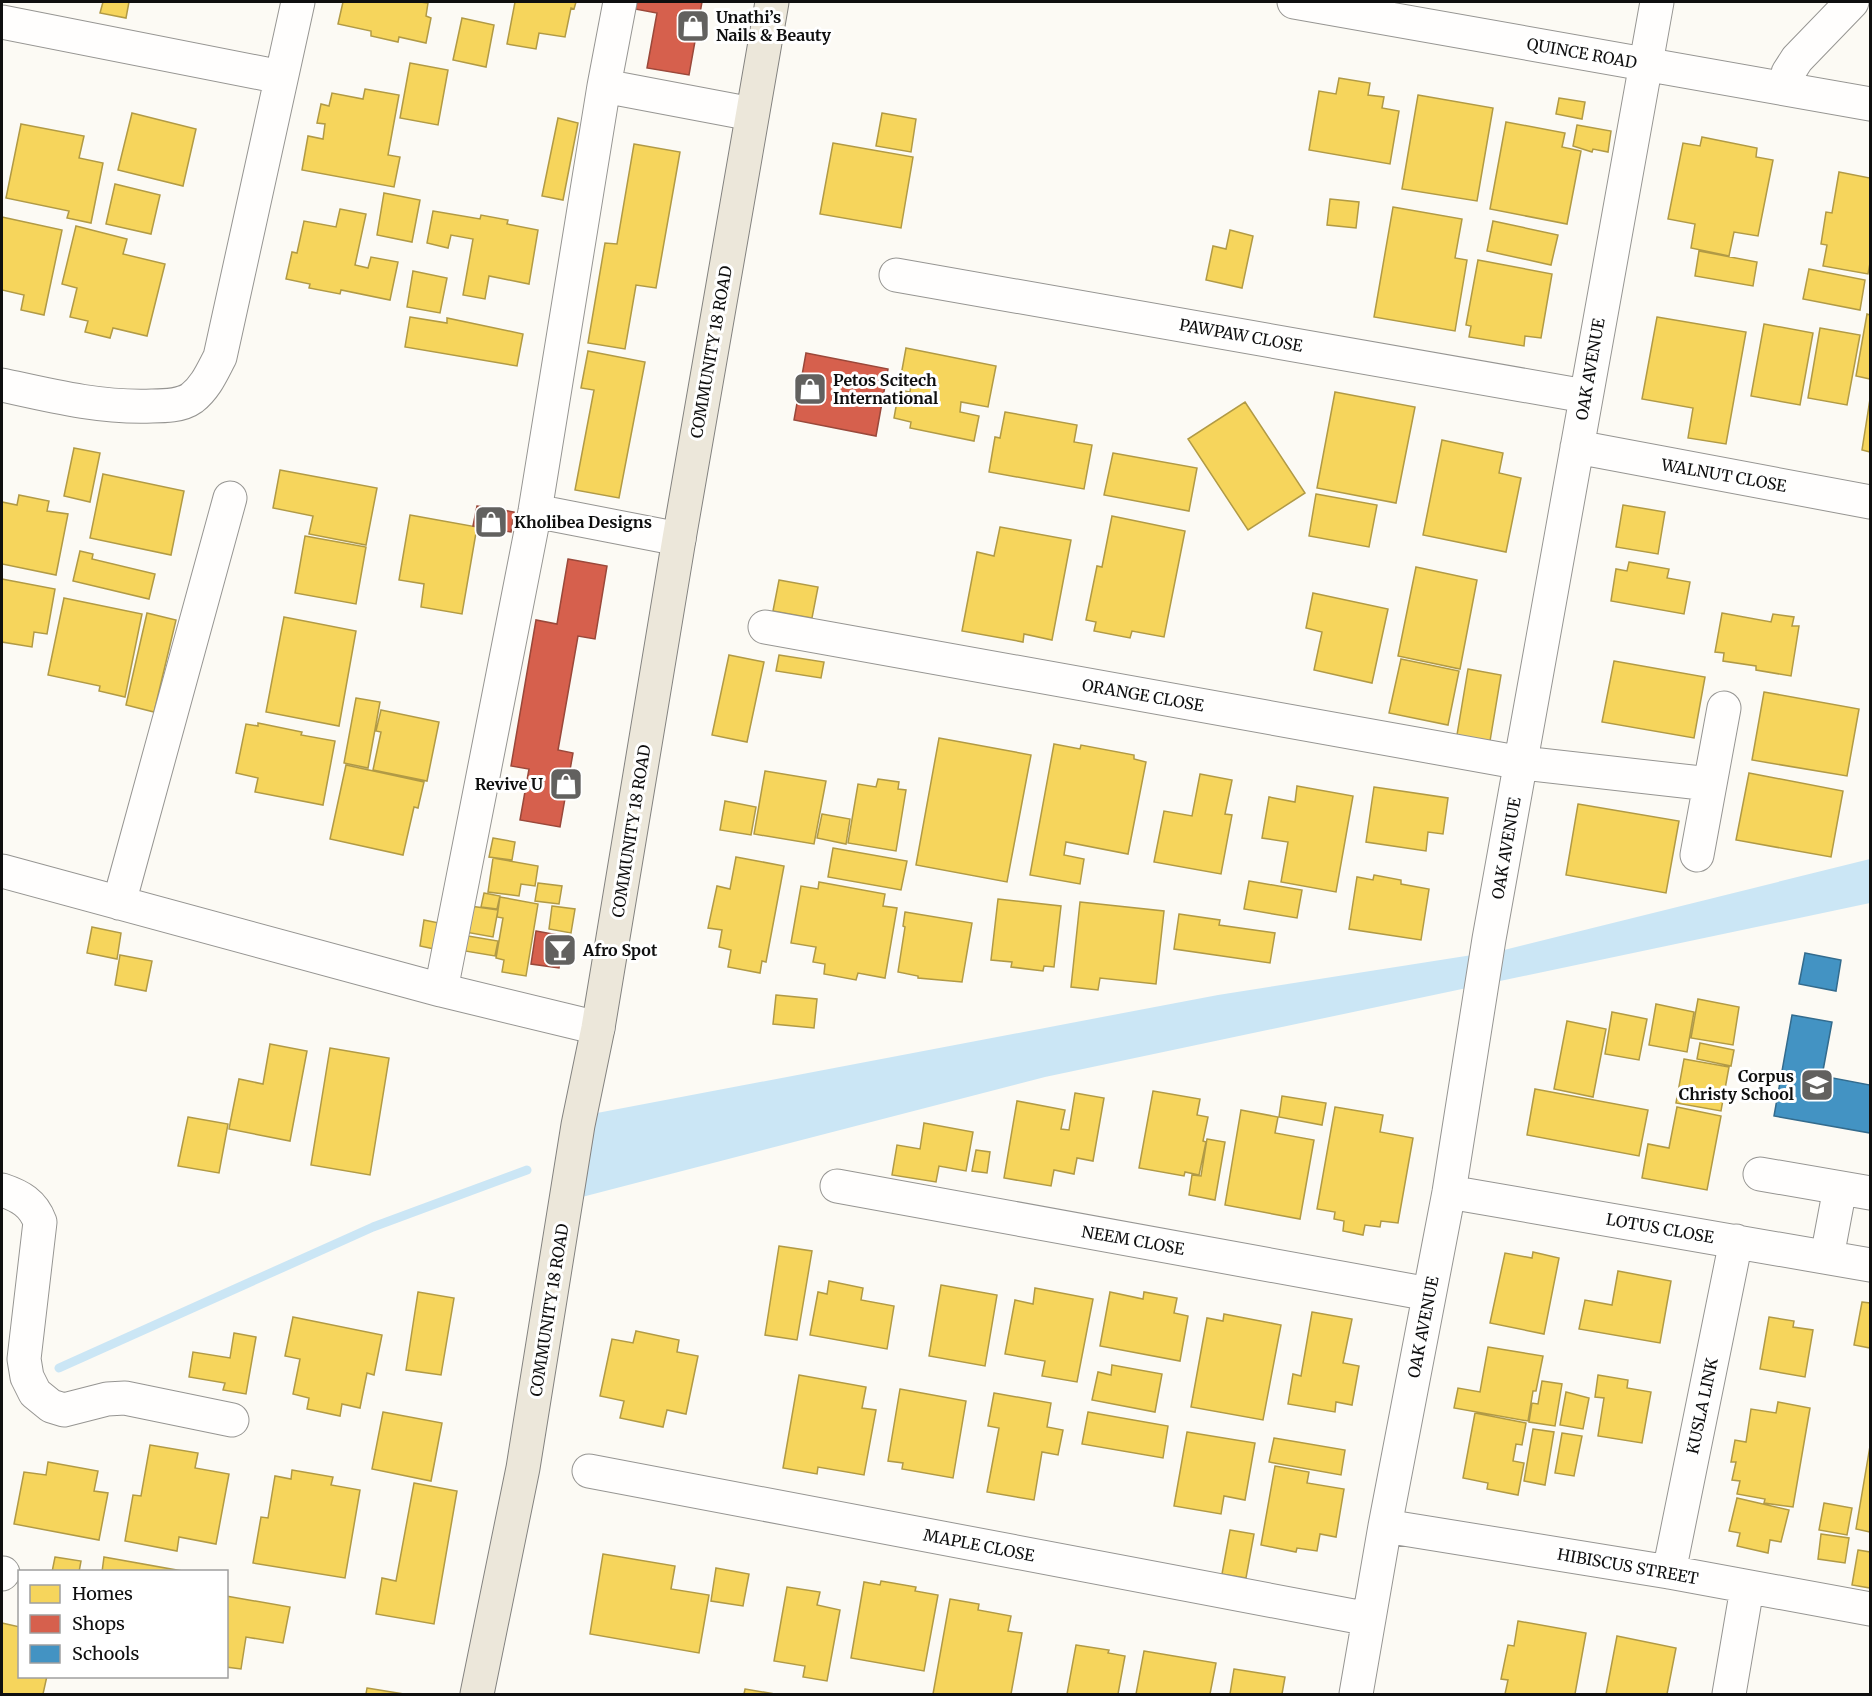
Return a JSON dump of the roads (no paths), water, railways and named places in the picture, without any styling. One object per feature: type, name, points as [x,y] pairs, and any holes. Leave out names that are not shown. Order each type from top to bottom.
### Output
[{"type":"main road","name":"COMMUNITY 18 ROAD","points":[[477,1695],[523,1468],[578,1125],[598,1028],[679,539],[772,2]]},
{"type":"street","points":[[2,385],[83,403],[128,407],[169,406],[190,400],[206,384],[220,357],[298,2]]},
{"type":"street","points":[[441,990],[536,511],[604,86],[620,2]]},
{"type":"street","name":"QUINCE ROAD","points":[[1294,2],[1870,104]]},
{"type":"street","name":"OAK AVENUE","points":[[1356,1695],[1384,1526],[1449,1192],[1489,939],[1657,2]]},
{"type":"street","points":[[1786,89],[1788,73],[1797,59],[1852,2]]},
{"type":"street","points":[[2,22],[281,77]]},
{"type":"street","points":[[604,86],[752,114]]},
{"type":"street","name":"PAWPAW CLOSE","points":[[896,275],[1585,396]]},
{"type":"street","name":"WALNUT CLOSE","points":[[1577,447],[1870,502]]},
{"type":"street","points":[[119,903],[230,498]]},
{"type":"street","points":[[536,511],[679,539]]},
{"type":"street","name":"ORANGE CLOSE","points":[[765,627],[1522,763],[1710,784]]},
{"type":"street","points":[[1697,855],[1724,708]]},
{"type":"street","points":[[2,871],[441,990],[598,1028]]},
{"type":"street","points":[[1760,1174],[1855,1191],[1827,1257]]},
{"type":"street","name":"NEEM CLOSE","points":[[837,1186],[1430,1294]]},
{"type":"street","points":[[2,1190],[18,1195],[35,1209],[40,1222],[24,1359],[27,1377],[35,1393],[51,1406],[64,1410],[107,1399],[125,1398],[232,1420]]},
{"type":"street","name":"LOTUS CLOSE","points":[[1449,1192],[1870,1265]]},
{"type":"street","name":"KUSLA LINK","points":[[1669,1572],[1736,1241]]},
{"type":"street","name":"MAPLE CLOSE","points":[[589,1471],[1369,1619]]},
{"type":"street","name":"HIBISCUS STREET","points":[[1384,1526],[1669,1572],[1870,1609]]},
{"type":"street","points":[[1729,1695],[1748,1588]]},
{"type":"water","points":[[1870,859],[1870,903],[1045,1077],[582,1197],[597,1113],[1218,995],[1504,950]]},
{"type":"waterway","points":[[59,1368],[373,1227],[527,1170]]},
{"type":"place","name":"Unathi’s Nails & Beauty","points":[[693,26]]},
{"type":"place","name":"Petos Scitech International","points":[[810,389]]},
{"type":"place","name":"Kholibea Designs","points":[[491,522]]},
{"type":"place","name":"Revive U","points":[[566,784]]},
{"type":"place","name":"Afro Spot","points":[[560,950]]},
{"type":"place","name":"Corpus Christy School","points":[[1817,1085]]}]
